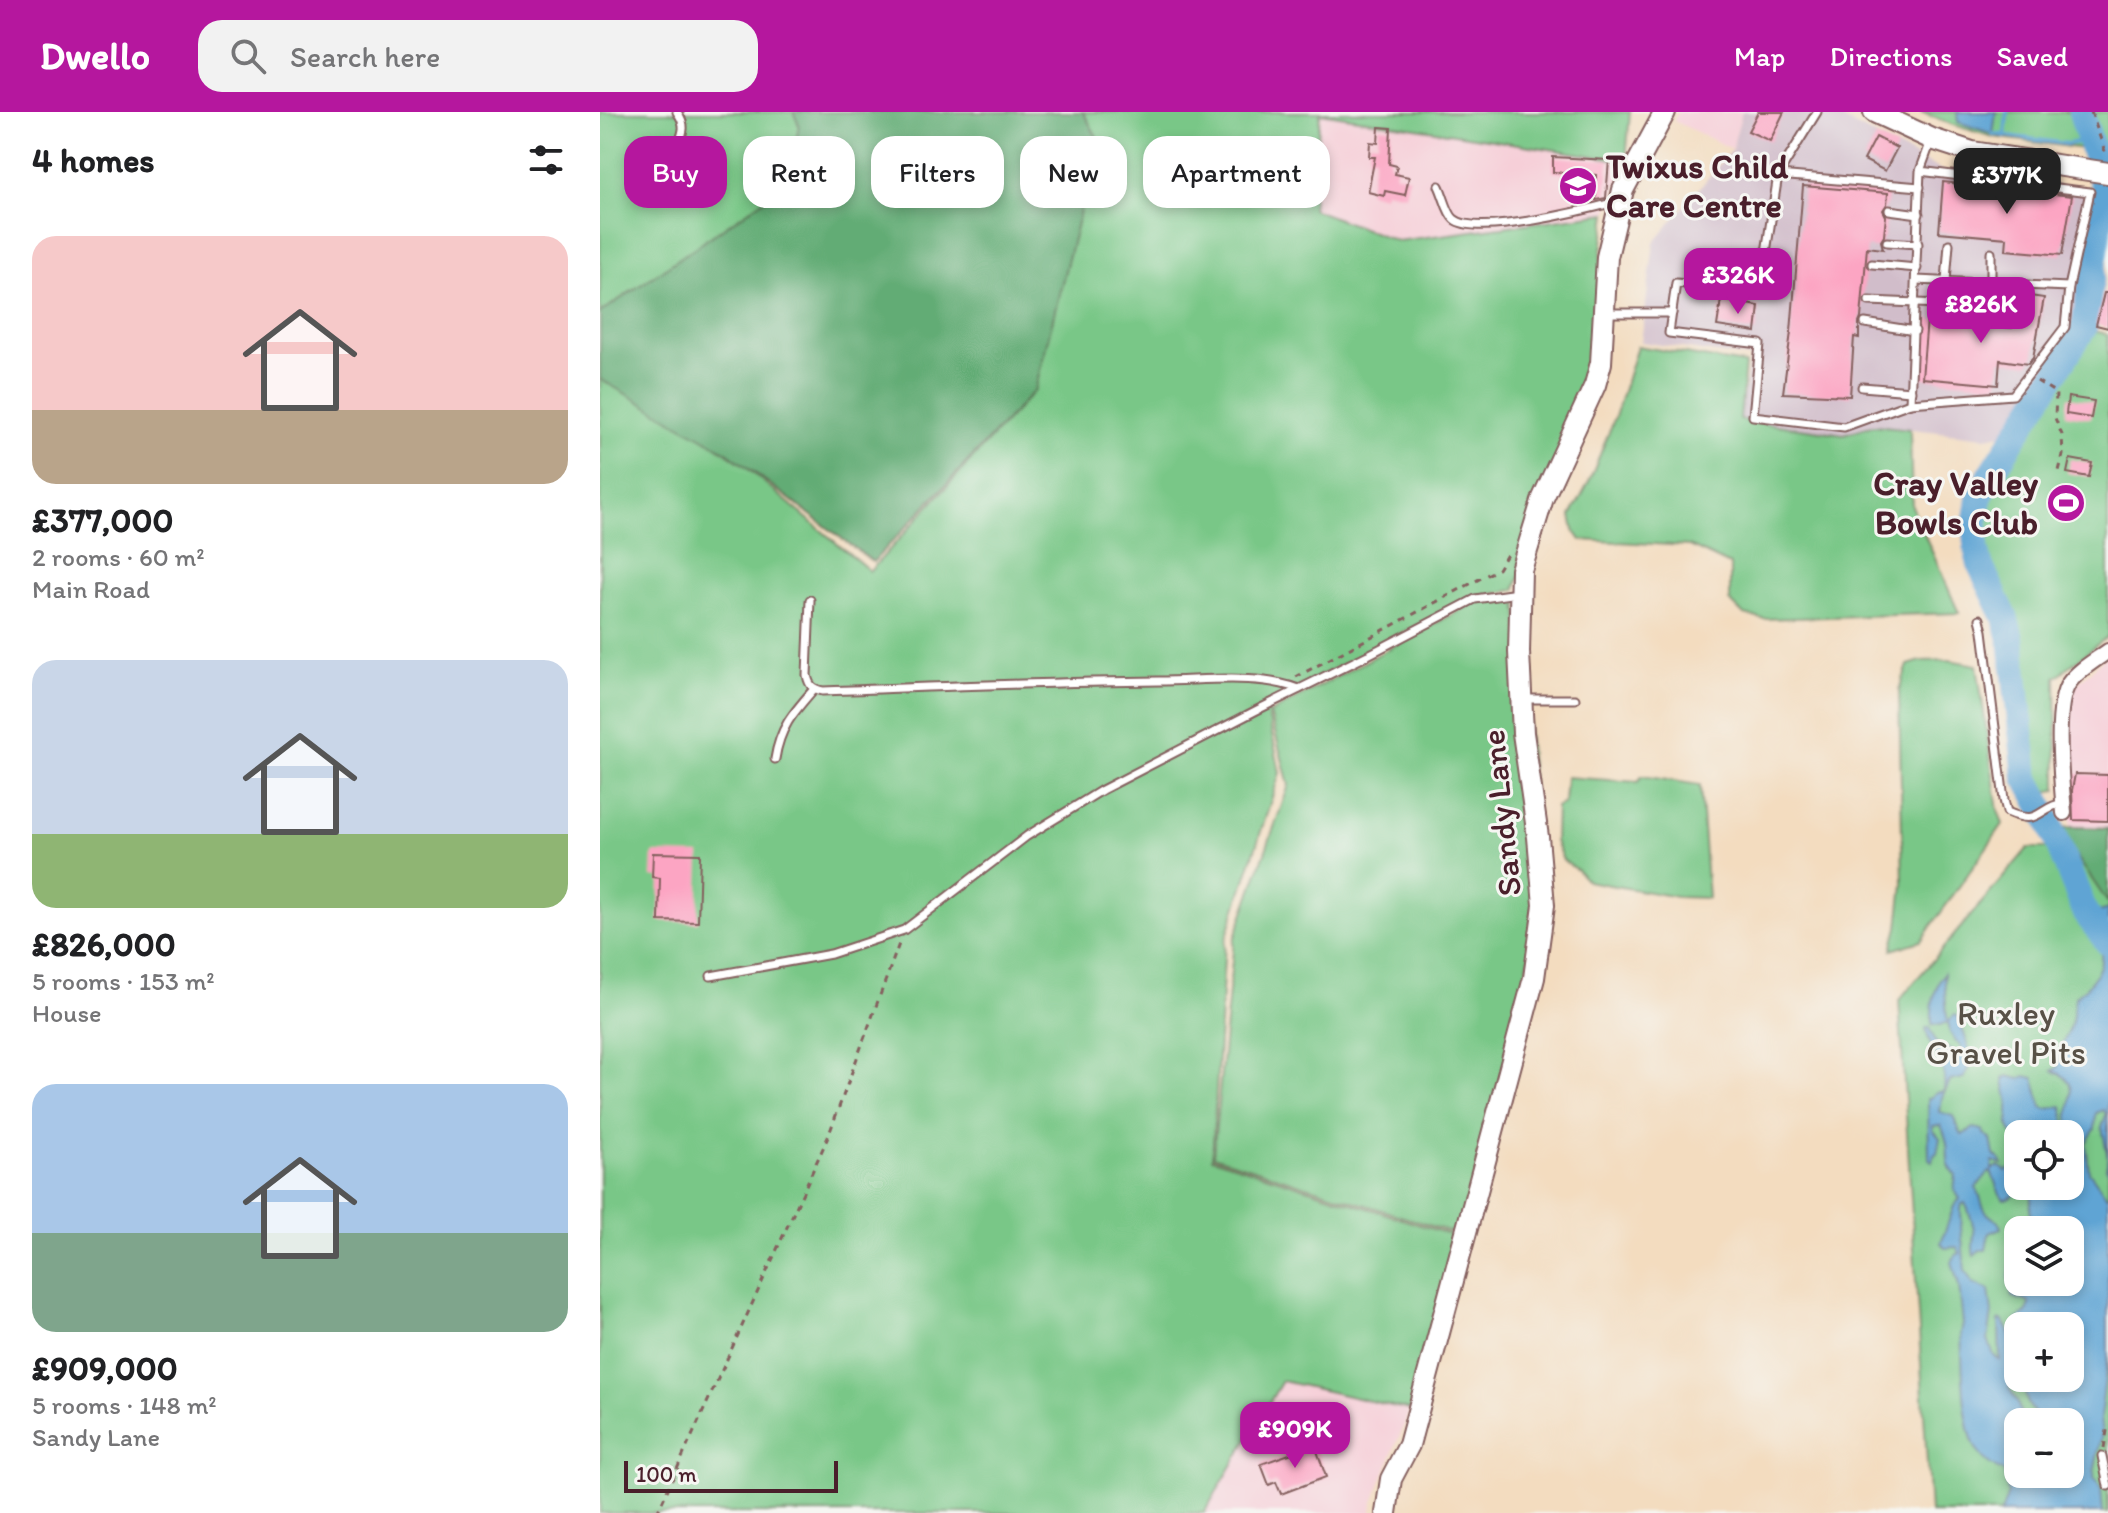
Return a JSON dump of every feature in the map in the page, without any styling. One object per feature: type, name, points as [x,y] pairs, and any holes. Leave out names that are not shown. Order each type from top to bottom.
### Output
[{"type":"street","name":"Sandy Lane","points":[[1386,1513],[1391,1479],[1409,1445],[1534,978],[1544,905],[1523,733],[1519,652],[1521,570],[1543,498],[1595,385],[1601,363],[1607,257],[1623,190],[1665,112]]},
{"type":"street","points":[[1874,112],[1932,139],[1993,156],[2108,173]]},
{"type":"street","points":[[2060,807],[2063,693],[2072,679],[2108,651]]},
{"type":"lane","points":[[677,112],[683,121],[681,136]]},
{"type":"lane","points":[[1817,112],[1778,175],[1760,291],[1676,283],[1669,333],[1760,344],[1753,416],[1844,427],[1910,403],[2013,395],[2065,327],[2069,287],[2090,192],[1920,171]]},
{"type":"lane","points":[[1910,403],[1920,171],[1932,139]]},
{"type":"lane","points":[[1778,175],[1920,187]]},
{"type":"lane","points":[[1439,186],[1451,217],[1462,224],[1490,225],[1538,219],[1621,200]]},
{"type":"lane","points":[[1889,210],[1919,214]]},
{"type":"lane","points":[[1887,242],[1918,244]]},
{"type":"lane","points":[[1946,281],[1949,244]]},
{"type":"lane","points":[[1869,301],[1988,306],[1991,303],[1991,253]]},
{"type":"lane","points":[[1872,264],[1917,268]]},
{"type":"lane","points":[[1916,280],[2069,287]]},
{"type":"lane","points":[[1604,313],[1672,313]]},
{"type":"lane","points":[[1865,323],[1915,331]]},
{"type":"lane","points":[[1862,387],[1911,391]]},
{"type":"lane","points":[[711,976],[831,954],[904,930],[1027,836],[1102,790],[1475,599],[1520,592]]},
{"type":"lane","points":[[810,600],[808,683],[814,689],[823,691],[1205,680],[1284,683],[1299,689]]},
{"type":"lane","points":[[1980,619],[2007,812],[2028,818],[2060,807]]},
{"type":"lane","points":[[775,759],[778,742],[790,717],[814,689]]},
{"type":"lane","points":[[1521,699],[1575,699]]},
{"type":"lane","points":[[2102,1456],[2108,1486]]},
{"type":"path","points":[[2091,112],[2108,165]]},
{"type":"path","points":[[2041,382],[2056,393],[2055,418],[2062,435],[2063,455],[2058,475]]},
{"type":"path","points":[[1284,683],[1498,569],[1513,543]]},
{"type":"path","points":[[657,1513],[828,1137],[904,930]]},
{"type":"path","points":[[2102,1456],[2108,1425]]},
{"type":"shaded area","points":[[1678,112],[1742,112],[1732,149],[1674,121]]},
{"type":"shaded area","points":[[1742,112],[1829,112],[1945,172],[2098,190],[2079,323],[2013,432],[1986,437],[1874,425],[1844,434],[1739,420],[1750,358],[1641,342],[1654,243],[1732,149]]},
{"type":"shaded area","points":[[1321,113],[1626,161],[1607,213],[1397,241],[1312,209],[1330,208],[1330,136],[1319,136]]},
{"type":"shaded area","points":[[2108,654],[2108,828],[2071,827],[2064,751],[2067,694]]},
{"type":"shaded area","points":[[1282,1381],[1410,1410],[1373,1502],[1372,1513],[1204,1513]]},
{"type":"green space","points":[[600,112],[800,112],[812,136],[743,136],[743,208],[753,208],[600,313]]},
{"type":"green space","points":[[793,112],[1083,112],[1096,136],[1020,136],[1020,208],[1081,208],[1035,390],[873,562],[727,452],[600,379],[600,313],[752,208],[855,208],[855,136],[797,136],[799,125]]},
{"type":"green space","points":[[1083,112],[1630,112],[1626,161],[1320,113],[1318,136],[1143,136],[1143,208],[1312,208],[1397,241],[1607,213],[1601,258],[1599,363],[1515,590],[1472,597],[1266,704],[1280,773],[1225,942],[1212,1158],[1461,1238],[1410,1410],[1282,1381],[1204,1513],[600,1513],[600,364],[742,464],[870,571],[1035,390],[1081,208],[1127,208],[1127,136],[1096,136]]},
{"type":"green space","points":[[1921,112],[2108,112],[2108,152],[1993,137]]},
{"type":"green space","points":[[2089,330],[2108,334],[2108,636],[2056,677],[2057,790],[2038,793],[2007,609],[1984,563],[1980,532],[1984,508],[1997,482]]},
{"type":"green space","points":[[1637,346],[1745,364],[1740,420],[1844,434],[1874,425],[1910,429],[1912,506],[1959,613],[1763,619],[1744,615],[1730,601],[1730,565],[1690,546],[1581,540],[1574,530],[1571,516],[1589,482],[1615,417]]},
{"type":"green space","points":[[1517,597],[1542,905],[1463,1236],[1213,1156],[1234,940],[1289,785],[1270,713],[1475,602]]},
{"type":"green space","points":[[1949,660],[1977,665],[1998,810],[2003,824],[1921,941],[1892,950],[1903,884],[1899,690],[1908,665]]},
{"type":"green space","points":[[1642,776],[1700,785],[1708,898],[1677,897],[1587,881],[1563,860],[1555,841],[1556,807],[1564,803],[1566,777],[1638,782]]},
{"type":"green space","name":"Ruxley Gravel Pits","points":[[2108,828],[2108,1513],[1930,1513],[1899,1000],[2028,848],[2070,848],[2058,829]]},
{"type":"green space","points":[[2108,828],[2108,903],[2058,829]]},
{"type":"water","points":[[1957,112],[1996,112],[1993,134],[1958,122]]},
{"type":"water","points":[[2108,909],[2108,1158],[2102,1127],[2106,1115],[2104,1110],[2096,1113],[2095,1129],[2086,1143],[2089,1172],[2108,1198],[2108,1354],[2100,1418],[2102,1433],[2094,1472],[2101,1489],[2103,1513],[2001,1513],[2008,1494],[2007,1488],[2084,1488],[2084,1408],[2031,1408],[2025,1392],[2084,1392],[2084,1312],[2027,1312],[2030,1304],[2012,1296],[2084,1296],[2084,1216],[2031,1216],[2030,1208],[2031,1200],[2084,1200],[2084,1120],[2068,1120],[2072,1088],[2063,1076],[2053,1071],[2058,1067],[2058,1054],[2072,1022],[2075,997],[2091,981],[2101,961],[2099,947],[2082,918]]},
{"type":"water","points":[[1944,973],[1947,1018],[1950,1020],[1954,1015],[1958,1016],[1971,1063],[1964,1078],[1950,1081],[1942,1097],[1940,1112],[1953,1116],[1962,1135],[1974,1128],[1983,1130],[1991,1139],[1994,1155],[2003,1164],[1993,1161],[1992,1170],[1999,1166],[2004,1170],[2004,1199],[1991,1172],[1976,1188],[1985,1210],[2001,1228],[1989,1233],[1986,1250],[1974,1255],[1974,1229],[1965,1203],[1962,1204],[1965,1271],[1973,1283],[1989,1290],[1992,1313],[1988,1340],[1994,1356],[2000,1360],[1999,1321],[2004,1324],[2004,1392],[2011,1392],[2019,1408],[2004,1408],[2004,1472],[1979,1453],[1966,1412],[1963,1324],[1959,1286],[1952,1262],[1960,1253],[1957,1247],[1945,1248],[1941,1243],[1954,1206],[1960,1199],[1954,1189],[1956,1175],[1949,1164],[1947,1142],[1941,1125],[1933,1126],[1940,1138],[1937,1153],[1932,1161],[1929,1159],[1928,1098],[1944,1091],[1945,1081],[1926,1028],[1930,1028],[1936,1043],[1961,1055],[1961,1047],[1950,1033],[1948,1022],[1932,1024],[1934,997]]},
{"type":"water","points":[[2004,1078],[2034,1078],[2042,1107],[2063,1108],[2064,1120],[2009,1120]]},
{"type":"building","points":[[1758,112],[1784,112],[1770,141],[1748,131]]},
{"type":"building","points":[[1379,127],[1391,128],[1389,164],[1397,166],[1395,174],[1409,177],[1405,195],[1385,191],[1384,196],[1368,192],[1375,157],[1369,157],[1370,142],[1378,143]]},
{"type":"building","points":[[1876,137],[1897,148],[1885,171],[1864,160]]},
{"type":"building","points":[[1553,157],[1609,160],[1606,198],[1596,200],[1596,175],[1553,172]]},
{"type":"building","points":[[1943,182],[2072,196],[2062,255],[2006,250],[2007,238],[1939,232]]},
{"type":"building","points":[[1803,186],[1888,193],[1883,210],[1886,216],[1881,241],[1883,249],[1867,247],[1859,338],[1854,337],[1850,396],[1783,393]]},
{"type":"building","points":[[2104,293],[2108,293],[2108,328],[2096,325]]},
{"type":"building","points":[[2016,294],[2044,298],[2033,358],[2028,364],[2000,360],[1998,385],[1922,378],[1927,319],[2012,328]]},
{"type":"building","points":[[1721,300],[1759,306],[1756,332],[1717,326]]},
{"type":"building","points":[[2068,397],[2094,401],[2091,418],[2066,414]]},
{"type":"building","points":[[2070,459],[2092,463],[2089,477],[2067,473]]},
{"type":"building","points":[[2075,774],[2108,775],[2108,821],[2073,820]]},
{"type":"building","points":[[653,853],[700,854],[698,922],[659,921],[660,878],[652,877]]},
{"type":"building","points":[[1315,1445],[1326,1477],[1281,1494],[1276,1482],[1269,1485],[1261,1464]]},
{"type":"waterway","points":[[2005,136],[2007,112]]},
{"type":"waterway","points":[[2081,112],[2105,189],[2084,328],[1990,476],[1979,499],[1976,547],[1980,565],[2005,617],[2011,639],[2026,777],[2048,819],[2086,914],[2108,943]]},
{"type":"waterway","points":[[1993,134],[2067,144],[2089,140]]},
{"type":"place","name":"Twixus Child Care Centre","points":[[1578,186]]},
{"type":"place","name":"Cray Valley Bowls Club","points":[[2066,503]]}]
